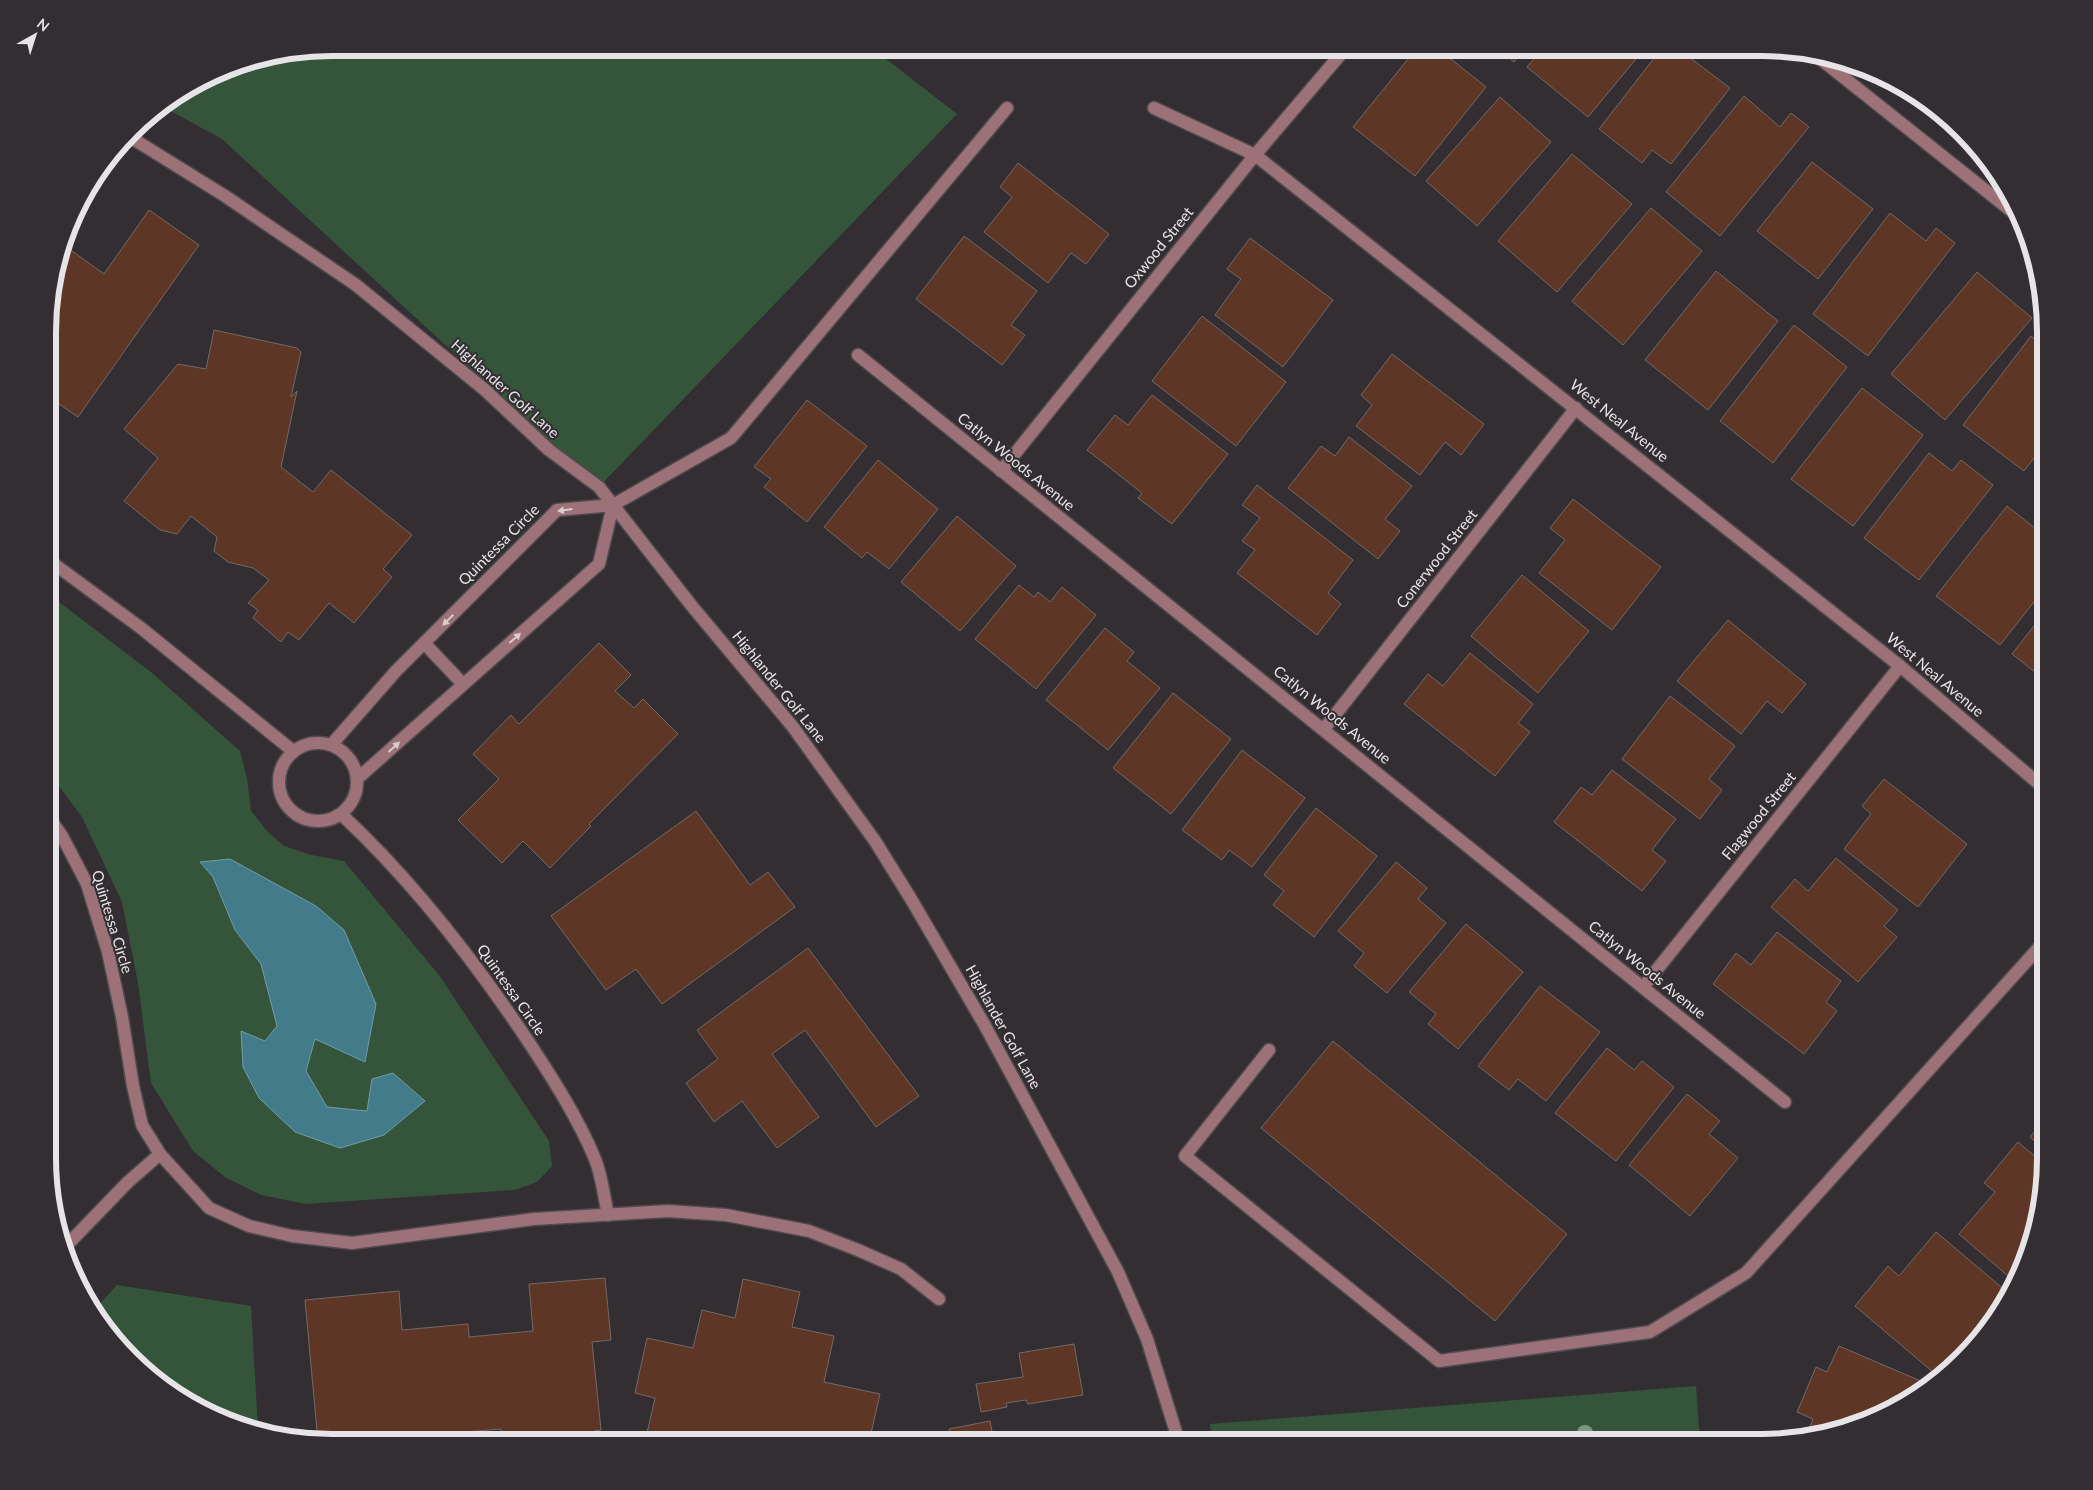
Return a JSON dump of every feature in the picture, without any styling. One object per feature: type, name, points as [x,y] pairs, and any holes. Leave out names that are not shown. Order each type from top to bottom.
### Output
[{"type":"street","name":"Oxwood Street","points":[[1001,471],[1255,155],[1339,56]]},
{"type":"street","points":[[1828,65],[2007,207]]},
{"type":"street","points":[[358,779],[599,564],[613,505],[731,438],[1007,108]]},
{"type":"street","name":"West Neal Avenue","points":[[1154,108],[1255,155],[1900,666],[2037,782]]},
{"type":"street","name":"Highlander Golf Lane","points":[[134,140],[225,196],[356,285],[485,390],[549,450],[599,486],[691,605],[793,727],[875,841],[912,899],[984,1024],[1118,1272],[1147,1339],[1177,1434]]},
{"type":"street","name":"Catlyn Woods Avenue","points":[[858,355],[1785,1102]]},
{"type":"street","name":"Conerwood Street","points":[[1324,729],[1576,408]]},
{"type":"street","name":"Quintessa Circle","points":[[332,744],[396,671],[557,510],[613,505]]},
{"type":"street","points":[[56,565],[141,628],[292,751]]},
{"type":"street","points":[[424,643],[463,684]]},
{"type":"street","name":"Flagwood Street","points":[[1643,987],[1900,666]]},
{"type":"street","points":[[318,742],[332,744],[347,755],[354,766],[358,779],[356,793],[341,814],[328,820],[315,821],[302,817],[291,810],[283,799],[279,787],[280,772],[285,760],[292,751],[304,744],[318,742]]},
{"type":"street","name":"Quintessa Circle","points":[[341,814],[371,842],[445,927],[510,1015],[544,1066],[578,1124],[596,1161],[608,1215]]},
{"type":"street","name":"Quintessa Circle","points":[[56,828],[87,884],[108,952],[142,1124],[160,1154],[209,1208],[249,1226],[292,1236],[352,1243],[534,1219],[668,1211],[726,1215],[809,1231],[858,1250],[900,1269],[939,1299]]},
{"type":"street","points":[[1269,1050],[1185,1156],[1439,1362],[1650,1332],[1746,1273],[2037,948]]},
{"type":"street","points":[[70,1242],[128,1182],[160,1154]]},
{"type":"green space","points":[[332,56],[882,56],[957,114],[599,487],[222,139],[169,110],[194,93],[243,71],[278,62]]},
{"type":"green space","points":[[56,600],[152,673],[240,751],[247,778],[251,811],[267,831],[284,846],[311,855],[344,861],[439,975],[549,1141],[552,1166],[537,1182],[515,1190],[306,1204],[261,1195],[225,1177],[193,1151],[151,1083],[138,983],[122,902],[82,817],[56,782]]},
{"type":"green space","points":[[117,1285],[251,1306],[258,1423],[226,1413],[194,1397],[164,1377],[125,1340],[99,1305]]},
{"type":"green space","points":[[1696,1386],[1699,1434],[1211,1434],[1210,1424]]},
{"type":"water","points":[[230,859],[316,906],[344,930],[376,1004],[365,1062],[315,1039],[306,1071],[327,1107],[367,1111],[372,1079],[393,1073],[425,1101],[384,1135],[340,1148],[295,1132],[259,1098],[243,1067],[241,1031],[265,1041],[277,1026],[261,964],[235,930],[213,877],[200,862]]},
{"type":"building","points":[[1411,56],[1447,56],[1486,87],[1415,176],[1353,127]]},
{"type":"building","points":[[1507,56],[1518,56],[1514,62]]},
{"type":"building","points":[[1536,56],[1638,56],[1588,117],[1527,67]]},
{"type":"building","points":[[1656,56],[1688,56],[1730,88],[1671,164],[1652,150],[1642,163],[1599,129]]},
{"type":"building","points":[[1744,96],[1780,127],[1791,113],[1809,127],[1720,236],[1666,192]]},
{"type":"building","points":[[1500,97],[1551,142],[1477,226],[1426,181]]},
{"type":"building","points":[[1572,154],[1632,204],[1557,292],[1498,241]]},
{"type":"building","points":[[1812,162],[1873,209],[1818,279],[1757,231]]},
{"type":"building","points":[[1018,163],[1109,234],[1086,264],[1071,253],[1048,283],[984,232],[1012,197],[1000,187]]},
{"type":"building","points":[[1651,208],[1702,251],[1623,345],[1572,301]]},
{"type":"building","points":[[149,210],[199,245],[78,417],[56,402],[57,314],[62,278],[69,249],[104,274]]},
{"type":"building","points":[[1890,213],[1926,241],[1936,228],[1955,243],[1868,356],[1813,314]]},
{"type":"building","points":[[964,236],[1037,291],[1011,325],[1025,335],[1002,365],[916,299]]},
{"type":"building","points":[[1250,238],[1333,300],[1283,367],[1215,315],[1241,279],[1227,269]]},
{"type":"building","points":[[1716,271],[1778,321],[1708,410],[1645,360]]},
{"type":"building","points":[[1977,272],[2032,318],[1945,420],[1891,374]]},
{"type":"building","points":[[1202,316],[1286,382],[1236,446],[1152,381]]},
{"type":"building","points":[[1794,325],[1847,367],[1773,463],[1720,421]]},
{"type":"building","points":[[214,330],[297,348],[301,352],[291,397],[297,391],[281,467],[313,492],[331,470],[412,535],[383,569],[392,577],[354,623],[329,603],[299,640],[288,632],[281,642],[253,618],[258,610],[248,603],[269,580],[253,568],[228,562],[214,551],[217,537],[191,516],[177,534],[160,530],[124,501],[158,458],[124,429],[178,364],[206,369]]},
{"type":"building","points":[[2031,336],[2037,341],[2037,454],[2024,471],[1963,425]]},
{"type":"building","points":[[1392,354],[1484,424],[1461,455],[1445,442],[1420,475],[1356,426],[1372,405],[1361,395]]},
{"type":"building","points":[[1862,388],[1923,435],[1853,526],[1791,479]]},
{"type":"building","points":[[1152,395],[1228,454],[1172,524],[1138,498],[1142,493],[1087,450],[1115,415],[1128,425]]},
{"type":"building","points":[[807,400],[867,446],[807,522],[764,487],[771,479],[754,467]]},
{"type":"building","points":[[1349,437],[1412,486],[1385,519],[1400,531],[1378,559],[1288,488],[1321,446],[1335,456]]},
{"type":"building","points":[[1929,453],[1952,471],[1961,460],[1993,485],[1919,580],[1864,538]]},
{"type":"building","points":[[878,460],[938,509],[889,569],[867,552],[862,558],[824,527]]},
{"type":"building","points":[[1257,485],[1353,560],[1328,593],[1341,604],[1317,635],[1237,573],[1255,550],[1242,541],[1260,518],[1242,505]]},
{"type":"building","points":[[1573,499],[1661,567],[1612,630],[1539,573],[1565,540],[1550,528]]},
{"type":"building","points":[[2007,506],[2037,530],[2037,598],[2000,645],[1936,596]]},
{"type":"building","points":[[957,516],[1016,566],[960,631],[901,582]]},
{"type":"building","points":[[1522,575],[1589,631],[1538,693],[1471,636]]},
{"type":"building","points":[[1019,585],[1034,597],[1038,592],[1050,602],[1062,587],[1096,615],[1036,689],[975,639]]},
{"type":"building","points":[[1728,620],[1806,684],[1782,713],[1767,701],[1741,734],[1677,681]]},
{"type":"building","points":[[2037,622],[2037,674],[2012,654]]},
{"type":"building","points":[[1105,628],[1134,652],[1127,661],[1160,688],[1108,750],[1046,700]]},
{"type":"building","points":[[599,643],[631,675],[615,691],[634,708],[643,699],[678,734],[589,824],[591,826],[550,868],[523,841],[502,863],[458,820],[499,779],[473,754],[511,715],[519,724]]},
{"type":"building","points":[[1470,653],[1533,704],[1518,723],[1530,732],[1495,776],[1404,704],[1428,674],[1443,686]]},
{"type":"building","points":[[1173,693],[1231,739],[1171,814],[1113,768]]},
{"type":"building","points":[[1670,696],[1735,746],[1709,779],[1722,790],[1700,819],[1622,759]]},
{"type":"building","points":[[1242,750],[1305,798],[1252,867],[1229,850],[1222,860],[1182,830]]},
{"type":"building","points":[[1612,770],[1676,819],[1652,850],[1666,861],[1642,891],[1554,822],[1581,787],[1592,795]]},
{"type":"building","points":[[1884,779],[1967,844],[1918,907],[1844,849],[1871,814],[1862,806]]},
{"type":"building","points":[[1316,808],[1377,856],[1314,937],[1273,905],[1284,891],[1264,875]]},
{"type":"building","points":[[696,811],[750,885],[768,872],[795,907],[662,1004],[636,969],[606,990],[551,916]]},
{"type":"building","points":[[1836,858],[1898,910],[1884,926],[1897,937],[1858,982],[1771,907],[1795,879],[1808,891]]},
{"type":"building","points":[[1396,862],[1427,888],[1418,899],[1446,923],[1387,993],[1354,966],[1364,953],[1338,931]]},
{"type":"building","points":[[1466,924],[1523,972],[1458,1049],[1428,1024],[1436,1014],[1409,992]]},
{"type":"building","points":[[1777,932],[1841,981],[1826,1002],[1837,1011],[1804,1054],[1713,984],[1736,953],[1751,965]]},
{"type":"building","points":[[808,948],[919,1096],[876,1127],[805,1030],[772,1054],[819,1117],[777,1148],[742,1101],[714,1122],[686,1083],[718,1059],[697,1030]]},
{"type":"building","points":[[1540,986],[1600,1032],[1546,1101],[1518,1079],[1509,1090],[1478,1066]]},
{"type":"building","points":[[1333,1041],[1567,1234],[1495,1321],[1261,1128]]},
{"type":"building","points":[[1607,1048],[1634,1070],[1642,1061],[1674,1087],[1616,1161],[1555,1113]]},
{"type":"building","points":[[1687,1094],[1720,1121],[1709,1134],[1738,1158],[1690,1216],[1629,1165]]},
{"type":"building","points":[[2037,1129],[2037,1143],[2030,1137]]},
{"type":"building","points":[[2018,1142],[2037,1158],[2034,1194],[2027,1230],[2016,1264],[2009,1277],[1959,1234],[1995,1192],[1984,1183]]},
{"type":"building","points":[[1936,1232],[2004,1289],[1994,1305],[1977,1325],[1979,1327],[1956,1353],[1934,1373],[1855,1306],[1888,1266],[1899,1276]]},
{"type":"building","points":[[605,1278],[611,1340],[592,1342],[601,1430],[594,1431],[594,1434],[502,1434],[501,1429],[440,1434],[317,1433],[305,1300],[399,1291],[402,1330],[468,1324],[469,1337],[533,1331],[529,1284]]},
{"type":"building","points":[[743,1279],[800,1292],[792,1327],[834,1336],[824,1382],[880,1394],[871,1434],[647,1434],[655,1398],[635,1393],[647,1338],[693,1348],[702,1310],[735,1318]]},
{"type":"building","points":[[1074,1344],[1083,1395],[1028,1404],[1026,1400],[1006,1403],[1007,1407],[981,1412],[976,1384],[1023,1377],[1019,1353]]},
{"type":"building","points":[[1839,1346],[1922,1382],[1899,1397],[1867,1413],[1833,1424],[1809,1429],[1813,1419],[1797,1412],[1816,1367],[1827,1372]]},
{"type":"building","points":[[990,1421],[992,1434],[950,1434],[949,1429]]}]
